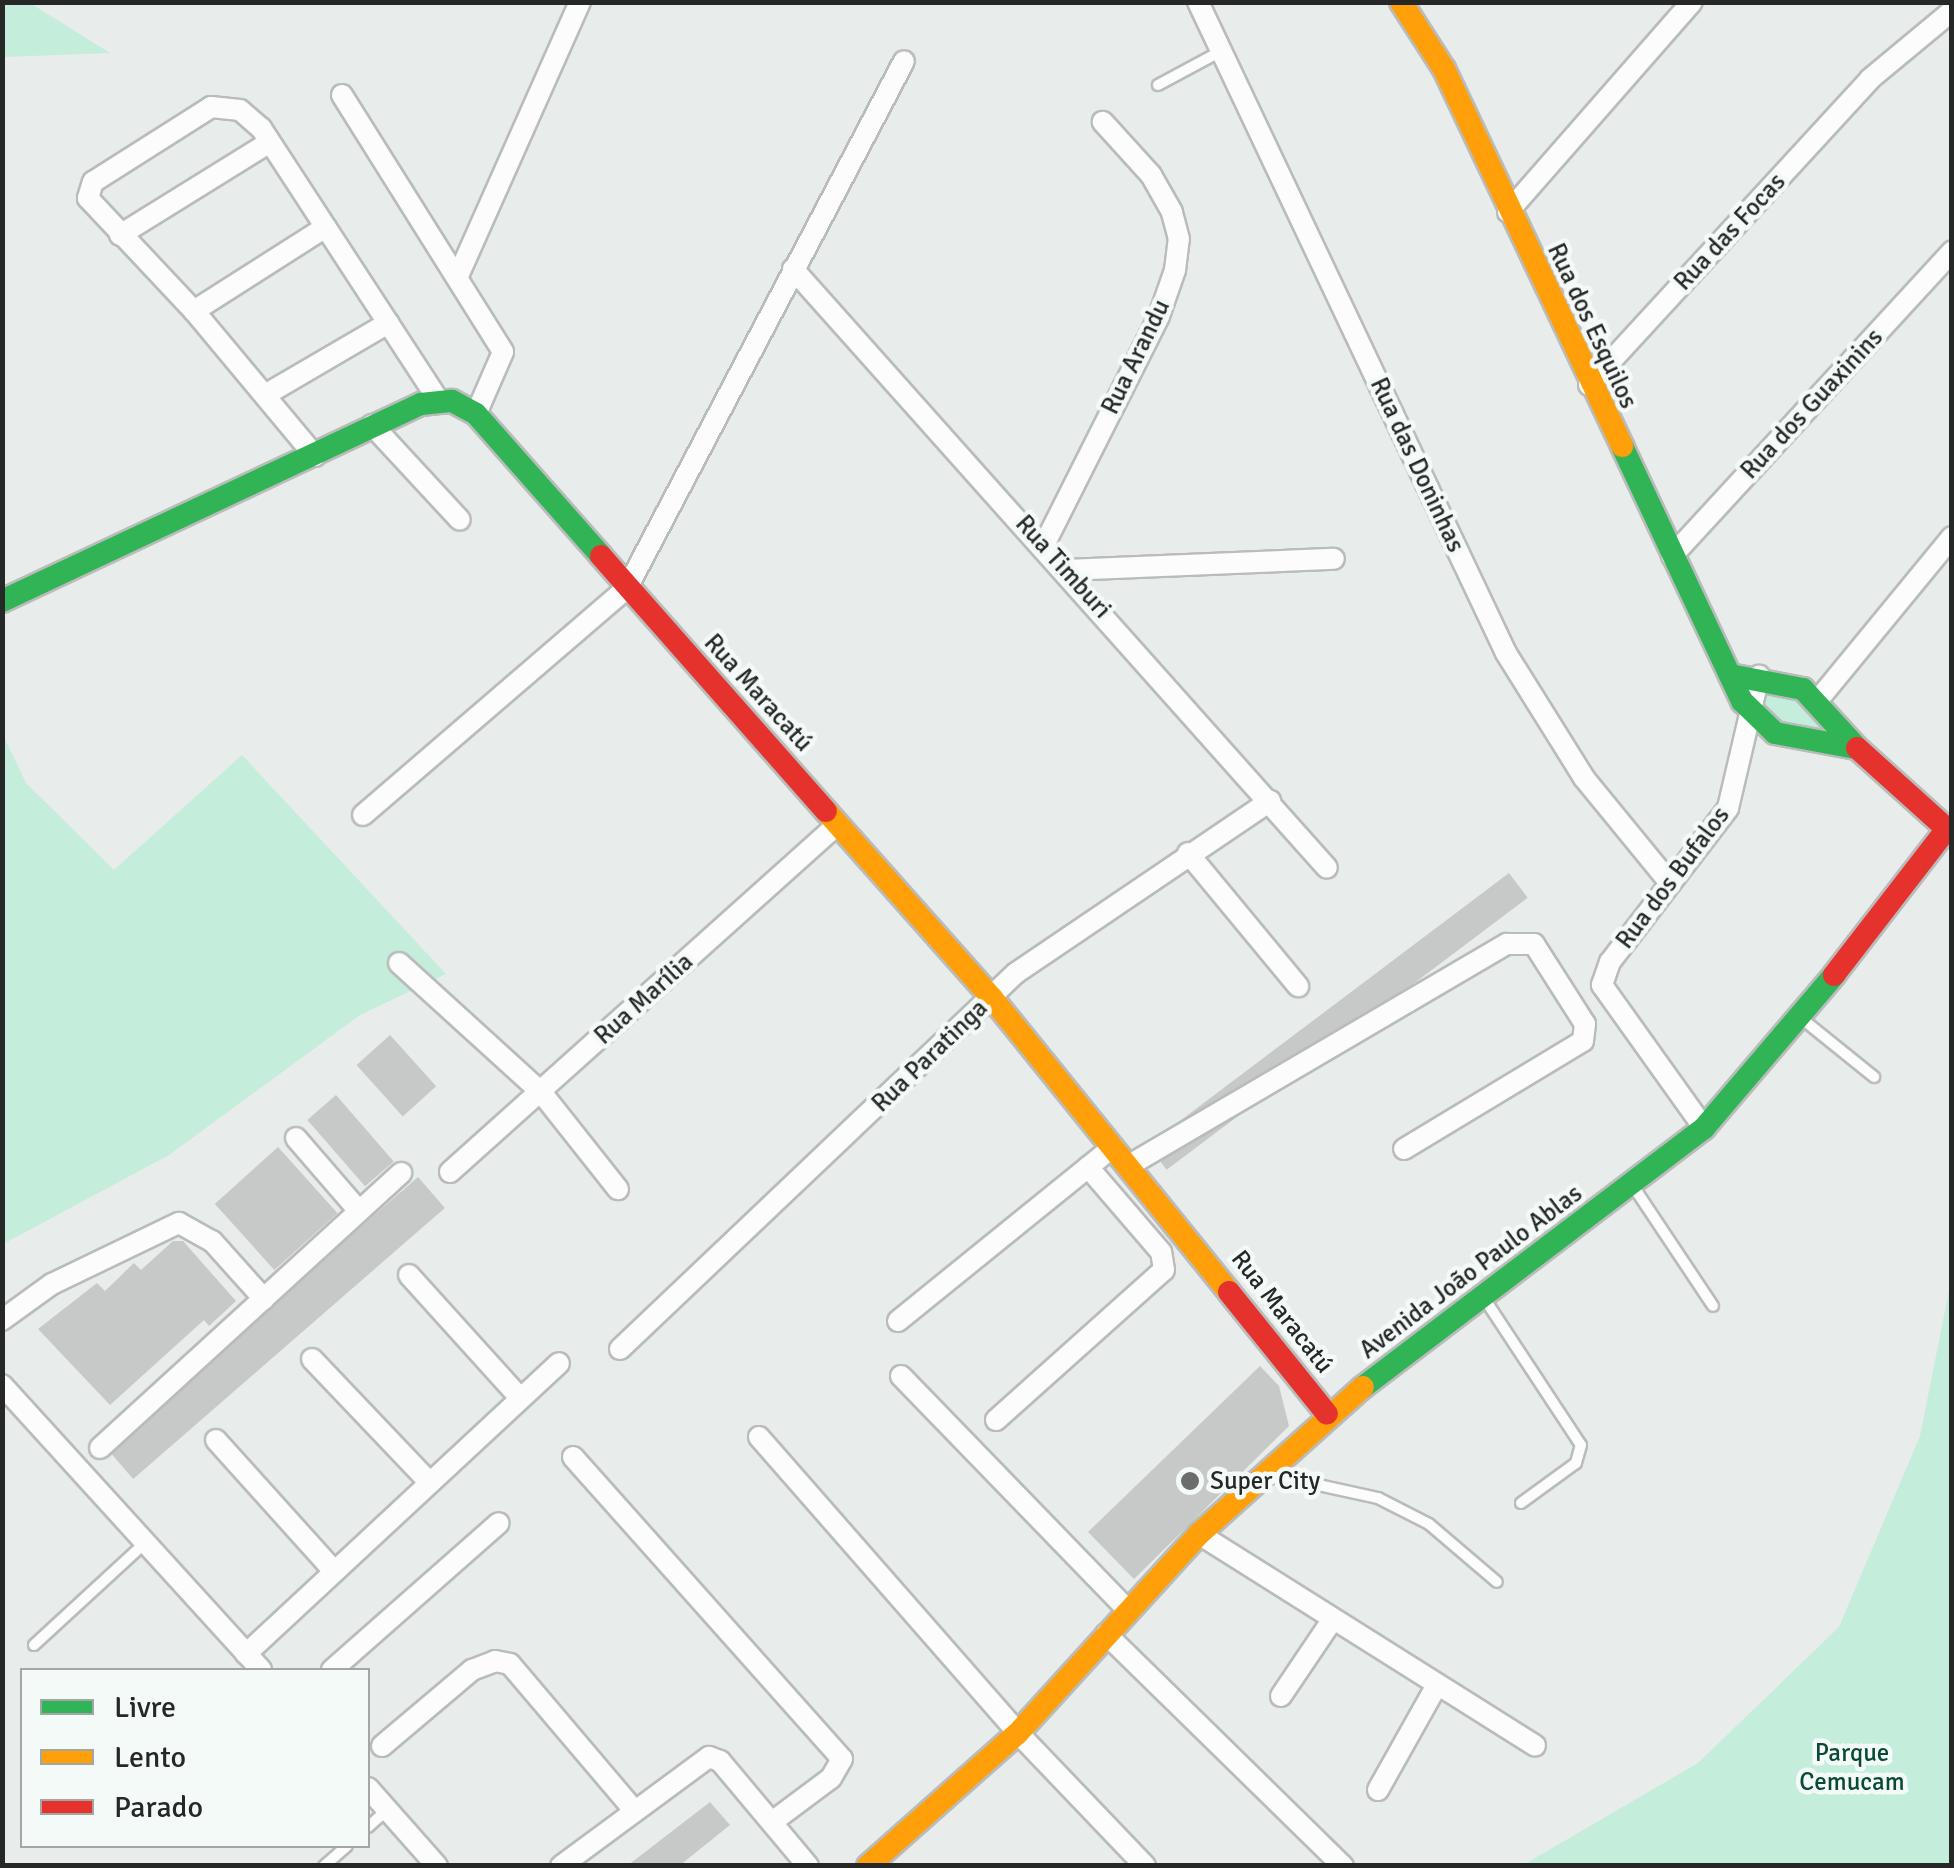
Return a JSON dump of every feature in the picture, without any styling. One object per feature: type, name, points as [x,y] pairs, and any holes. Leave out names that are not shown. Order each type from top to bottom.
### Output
[{"type":"street","points":[[458,276],[580,2]]},
{"type":"street","name":"Rua dos Esquilos","points":[[1401,2],[1444,69],[1589,385],[1750,713]]},
{"type":"street","points":[[1508,212],[1692,2]]},
{"type":"street","name":"Rua das Doninhas","points":[[1206,8],[1506,653],[1584,778],[1670,884]]},
{"type":"street","name":"Rua das Focas","points":[[1589,385],[1870,79],[1952,11]]},
{"type":"street","points":[[363,815],[627,588],[904,61]]},
{"type":"street","points":[[342,94],[503,352],[476,414]]},
{"type":"street","points":[[2,601],[315,456],[372,425],[438,400],[252,118],[229,106],[211,107],[88,188],[94,208],[194,311],[315,456]]},
{"type":"street","name":"Rua Arandu","points":[[1044,545],[1159,316],[1176,270],[1179,239],[1172,212],[1151,175],[1103,122]]},
{"type":"street","points":[[120,236],[270,142]]},
{"type":"street","points":[[194,311],[326,227]]},
{"type":"street","name":"Rua dos Guaxinins","points":[[1672,556],[1952,252]]},
{"type":"street","name":"Rua Timburi","points":[[794,269],[1044,545],[1327,868]]},
{"type":"street","points":[[265,395],[388,323]]},
{"type":"street","name":"Rua Maracatú","points":[[438,400],[476,414],[991,998],[1327,1414]]},
{"type":"street","points":[[372,425],[460,520]]},
{"type":"street","points":[[1818,700],[1952,537]]},
{"type":"street","points":[[1066,570],[1334,559]]},
{"type":"street","points":[[1730,676],[1759,676],[1818,700],[1856,748],[1949,826]]},
{"type":"street","name":"Rua dos Bufalos","points":[[1704,1128],[1602,985],[1610,962],[1728,808],[1759,676]]},
{"type":"street","points":[[1750,713],[1776,734],[1856,748]]},
{"type":"street","name":"Rua Paratinga","points":[[620,1350],[1060,937],[1270,801]]},
{"type":"street","name":"Rua Marília","points":[[450,1172],[838,824]]},
{"type":"street","name":"Avenida João Paulo Ablas","points":[[868,1866],[1018,1734],[1199,1534],[1327,1414],[1704,1128],[1802,1018],[1949,826]]},
{"type":"street","points":[[1188,854],[1298,986]]},
{"type":"street","points":[[898,1321],[1088,1167],[1121,1156],[1507,944],[1534,944],[1585,1024],[1584,1041],[1404,1149]]},
{"type":"street","points":[[400,964],[540,1092],[618,1189]]},
{"type":"street","points":[[296,1138],[358,1210]]},
{"type":"street","points":[[996,1420],[1164,1270],[1161,1252],[1088,1167]]},
{"type":"street","points":[[100,1448],[401,1173]]},
{"type":"street","points":[[2,1320],[52,1284],[179,1223],[212,1240],[264,1299]]},
{"type":"street","points":[[408,1274],[520,1398]]},
{"type":"street","points":[[312,1359],[429,1482]]},
{"type":"street","points":[[246,1654],[559,1362]]},
{"type":"street","points":[[901,1376],[1128,1610]]},
{"type":"street","points":[[2,1386],[259,1668]]},
{"type":"street","points":[[759,1437],[1018,1734],[1145,1866]]},
{"type":"street","points":[[216,1440],[334,1571]]},
{"type":"street","points":[[573,1457],[838,1752],[841,1765],[831,1778],[772,1822]]},
{"type":"street","points":[[334,1668],[499,1523]]},
{"type":"street","points":[[1199,1534],[1535,1746]]},
{"type":"street","points":[[1282,1696],[1332,1619]]},
{"type":"street","points":[[1106,1634],[1343,1866]]},
{"type":"street","points":[[382,1746],[472,1670],[496,1661],[510,1664],[633,1809]]},
{"type":"street","points":[[1378,1790],[1437,1685]]},
{"type":"street","points":[[561,1866],[697,1760],[720,1761],[808,1866]]},
{"type":"street","points":[[370,1790],[437,1866]]},
{"type":"lane","points":[[1158,85],[1223,50]]},
{"type":"lane","points":[[1802,1018],[1874,1078]]},
{"type":"lane","points":[[1632,1185],[1713,1306]]},
{"type":"lane","points":[[1483,1297],[1581,1445],[1576,1464],[1521,1503]]},
{"type":"lane","points":[[1262,1473],[1378,1498],[1429,1524],[1497,1582]]},
{"type":"lane","points":[[34,1645],[145,1542]]},
{"type":"lane","points":[[370,1826],[387,1810]]},
{"type":"lane","points":[[324,1866],[345,1848]]},
{"type":"green space","points":[[2,3],[30,3],[110,53],[3,57]]},
{"type":"green space","points":[[1780,689],[1826,718],[1815,736],[1762,712],[1764,694]]},
{"type":"green space","points":[[2,733],[26,783],[114,870],[242,755],[446,974],[360,1015],[169,1155],[3,1244]]},
{"type":"green space","name":"Parque Cemucam","points":[[1951,1281],[1951,1865],[1523,1865],[1698,1763],[1839,1627],[1920,1436]]},
{"type":"building","points":[[1509,873],[1528,898],[1167,1170],[1148,1145]]},
{"type":"building","points":[[390,1035],[436,1086],[403,1116],[357,1065]]},
{"type":"building","points":[[336,1095],[394,1161],[365,1186],[307,1120]]},
{"type":"building","points":[[278,1147],[338,1213],[274,1270],[215,1204]]},
{"type":"building","points":[[418,1177],[445,1208],[133,1479],[106,1448]]},
{"type":"building","points":[[173,1241],[183,1241],[236,1301],[209,1326],[204,1320],[110,1405],[38,1329],[97,1283],[105,1291],[134,1263],[141,1270]]},
{"type":"building","name":"Super City","points":[[1260,1366],[1279,1386],[1289,1426],[1134,1579],[1088,1532]]},
{"type":"building","points":[[710,1802],[730,1825],[679,1866],[627,1866]]},
{"type":"traffic: fast","points":[[2,601],[421,404],[452,401],[476,414],[601,556]]},
{"type":"traffic: fast","points":[[1622,446],[1742,701],[1775,733],[1856,748]]},
{"type":"traffic: fast","points":[[1730,675],[1803,689],[1857,748]]},
{"type":"traffic: fast","points":[[1363,1387],[1704,1128],[1834,975]]},
{"type":"traffic: slow","points":[[1401,2],[1444,69],[1622,446]]},
{"type":"traffic: slow","points":[[826,811],[991,997],[1229,1292]]},
{"type":"traffic: slow","points":[[868,1866],[1018,1733],[1199,1534],[1363,1387]]},
{"type":"traffic: jam","points":[[601,556],[826,811]]},
{"type":"traffic: jam","points":[[1834,975],[1947,829],[1857,748]]},
{"type":"traffic: jam","points":[[1229,1292],[1327,1414]]},
{"type":"place","name":"Super City","points":[[1190,1481]]}]
